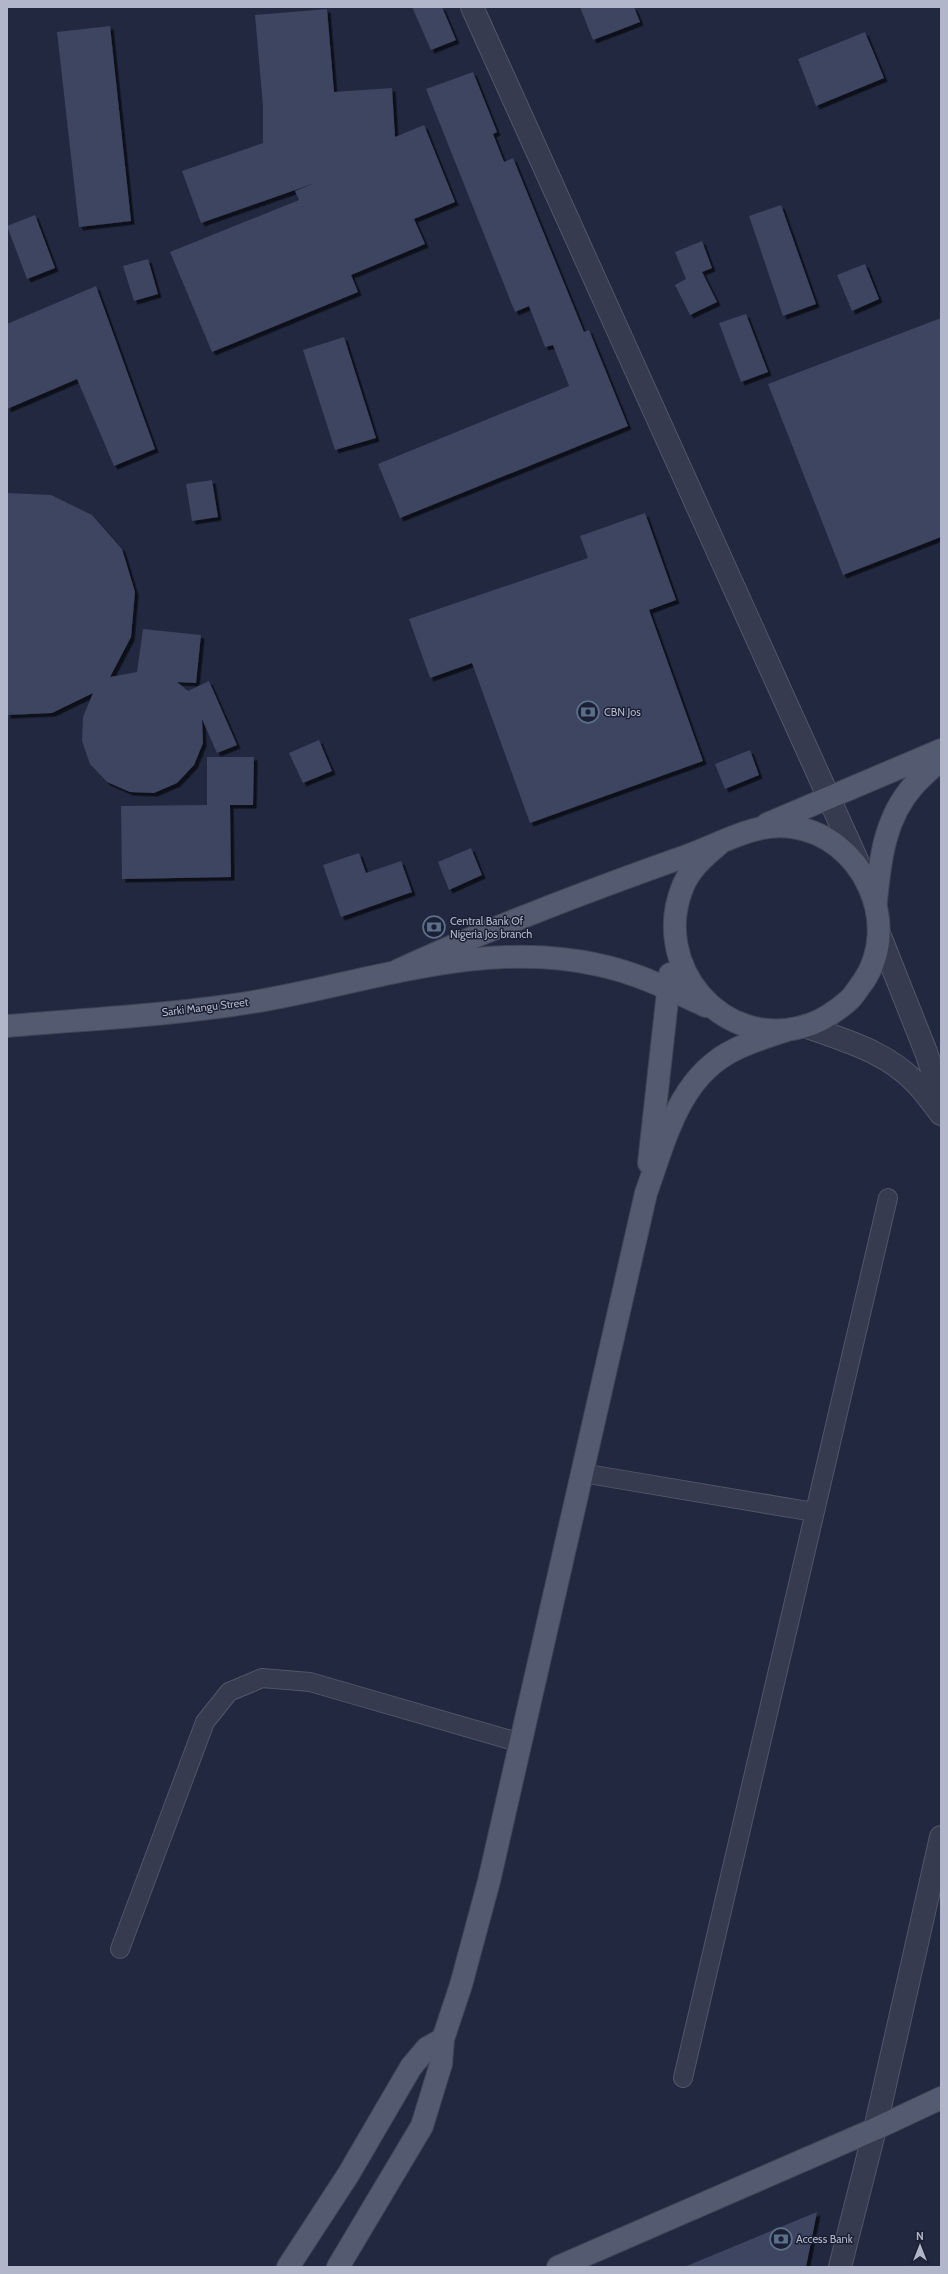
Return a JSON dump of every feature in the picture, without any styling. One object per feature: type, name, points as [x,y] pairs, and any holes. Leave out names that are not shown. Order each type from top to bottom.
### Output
[{"type":"main road","points":[[399,970],[483,931],[593,888],[718,845],[737,835],[829,798],[941,750]]},
{"type":"main road","points":[[338,2267],[422,2126],[441,2064],[443,2039],[461,1985],[489,1882],[646,1193],[675,1113],[692,1082],[711,1064],[735,1049],[822,1020],[850,999],[870,970],[880,936],[876,901],[880,861],[887,831],[895,812],[913,785],[941,759]]},
{"type":"main road","points":[[757,828],[792,827],[810,831],[826,839],[845,852],[861,869],[876,901]]},
{"type":"main road","points":[[646,1193],[654,1104],[675,938],[678,902],[683,884],[692,870],[718,845]]},
{"type":"main road","points":[[675,938],[681,962],[691,984],[715,1010]]},
{"type":"main road","points":[[399,970],[479,959],[540,957],[599,965],[650,980],[715,1010],[730,1020],[746,1026],[796,1028]]},
{"type":"main road","name":"Sarki Mangu Street","points":[[7,1026],[155,1013],[253,1002],[399,970]]},
{"type":"main road","points":[[288,2267],[348,2175],[411,2067],[427,2048],[443,2039]]},
{"type":"main road","points":[[558,2267],[875,2129],[941,2098]]},
{"type":"street","points":[[472,7],[861,869]]},
{"type":"street","points":[[880,936],[926,1052],[941,1097]]},
{"type":"street","points":[[796,1028],[860,1045],[890,1061],[916,1082],[941,1114]]},
{"type":"street","points":[[840,2267],[875,2129],[941,1837]]},
{"type":"lane","points":[[683,2078],[888,1198]]},
{"type":"lane","points":[[582,1473],[814,1512]]},
{"type":"lane","points":[[120,1949],[205,1722],[229,1692],[262,1678],[310,1682],[521,1744]]},
{"type":"building","points":[[412,7],[442,7],[456,40],[431,50]]},
{"type":"building","points":[[580,7],[634,7],[640,22],[593,40]]},
{"type":"building","points":[[327,9],[334,92],[392,88],[395,137],[424,125],[455,202],[414,219],[425,244],[351,275],[358,292],[212,352],[170,252],[299,200],[295,191],[315,183],[201,223],[182,171],[263,143],[263,106],[255,15]]},
{"type":"building","points":[[110,26],[131,221],[79,227],[57,32]]},
{"type":"building","points":[[865,32],[884,78],[816,106],[798,59]]},
{"type":"building","points":[[473,72],[497,132],[493,134],[504,162],[513,158],[584,332],[589,330],[628,426],[400,518],[378,464],[569,386],[553,345],[545,347],[529,306],[515,312],[426,89]]},
{"type":"building","points":[[781,205],[816,304],[783,316],[749,216]]},
{"type":"building","points":[[35,215],[55,268],[27,279],[7,226]]},
{"type":"building","points":[[702,241],[712,268],[702,272],[717,302],[690,315],[675,285],[686,279],[675,252]]},
{"type":"building","points":[[148,259],[158,294],[134,301],[123,266]]},
{"type":"building","points":[[865,264],[879,299],[852,311],[837,275]]},
{"type":"building","points":[[96,286],[155,449],[114,466],[77,379],[7,409],[7,324]]},
{"type":"building","points":[[746,314],[768,372],[741,382],[719,323]]},
{"type":"building","points":[[941,318],[941,537],[843,575],[768,384]]},
{"type":"building","points":[[344,337],[376,438],[335,450],[303,350]]},
{"type":"building","points":[[212,480],[218,517],[192,521],[186,484]]},
{"type":"building","points":[[7,493],[51,495],[92,515],[122,549],[135,592],[131,637],[110,677],[137,672],[143,629],[201,635],[196,683],[177,682],[188,691],[209,681],[237,745],[217,753],[202,719],[203,743],[194,765],[177,783],[154,793],[130,792],[107,782],[90,764],[82,741],[83,717],[93,693],[52,713],[7,715]]},
{"type":"building","name":"CBN Jos","points":[[645,513],[676,600],[649,610],[703,761],[530,823],[472,663],[430,678],[409,619],[588,558],[580,536]]},
{"type":"building","points":[[319,740],[332,771],[303,783],[289,753]]},
{"type":"building","points":[[750,750],[759,775],[725,789],[715,764]]},
{"type":"building","points":[[207,757],[254,757],[253,805],[230,805],[231,877],[122,879],[121,806],[207,805]]},
{"type":"building","points":[[471,848],[482,875],[449,890],[438,862]]},
{"type":"building","points":[[359,853],[366,873],[401,861],[412,892],[341,917],[323,865]]},
{"type":"building","name":"Access Bank","points":[[817,2212],[806,2267],[684,2267]]},
{"type":"place","name":"CBN Jos","points":[[588,712]]},
{"type":"place","name":"Central Bank Of Nigeria Jos branch","points":[[434,927]]},
{"type":"place","name":"Access Bank","points":[[781,2239]]}]
